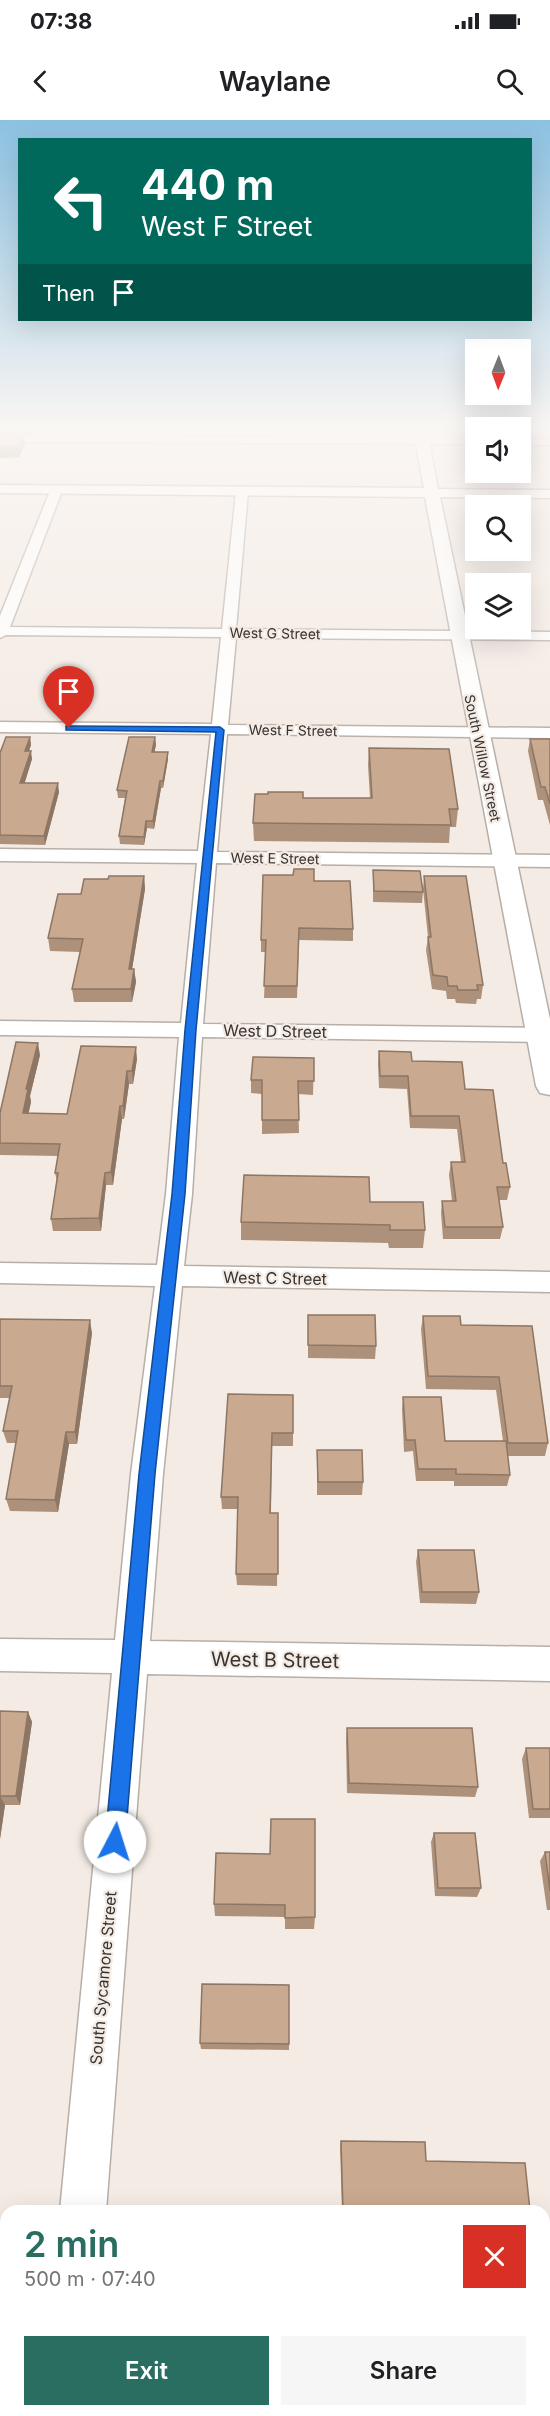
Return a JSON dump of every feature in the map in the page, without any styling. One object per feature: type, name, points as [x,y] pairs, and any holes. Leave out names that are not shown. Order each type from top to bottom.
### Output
[{"type":"main road","name":"South Willow Street","points":[[440,537],[504,860],[545,1034],[550,1086]]},
{"type":"street","points":[[0,632],[38,537]]},
{"type":"street","name":"South Sycamore Street","points":[[84,2205],[147,1474],[179,1194],[191,1030],[238,537]]},
{"type":"street","name":"West G Street","points":[[0,632],[550,636]]},
{"type":"street","name":"West F Street","points":[[0,727],[550,733]]},
{"type":"street","name":"West E Street","points":[[0,855],[550,861]]},
{"type":"street","name":"West D Street","points":[[0,1028],[545,1034]]},
{"type":"street","name":"West C Street","points":[[0,1273],[550,1282]]},
{"type":"street","name":"West B Street","points":[[0,1655],[550,1664]]},
{"type":"building","points":[[6,737],[30,737],[25,751],[31,751],[20,783],[58,783],[44,836],[0,835],[0,753]]},
{"type":"building","points":[[129,737],[155,737],[152,752],[168,752],[153,821],[146,821],[144,837],[119,836],[127,791],[117,790]]},
{"type":"building","points":[[530,739],[550,739],[550,804],[545,787],[541,787]]},
{"type":"building","points":[[369,748],[449,749],[458,809],[449,809],[451,825],[253,823],[255,794],[303,792],[303,798],[372,798]]},
{"type":"building","points":[[294,869],[314,869],[314,881],[350,881],[353,929],[299,928],[297,986],[264,986],[266,940],[261,940],[263,875],[293,875]]},
{"type":"building","points":[[373,870],[420,871],[423,892],[374,891]]},
{"type":"building","points":[[109,876],[144,876],[129,969],[134,969],[131,989],[72,989],[83,939],[48,938],[58,894],[81,894],[84,879],[108,879]]},
{"type":"building","points":[[424,876],[466,876],[483,985],[477,985],[478,990],[458,990],[457,986],[448,986],[447,977],[433,975]]},
{"type":"building","points":[[16,1042],[38,1043],[26,1089],[28,1089],[23,1113],[67,1114],[81,1046],[136,1047],[132,1071],[127,1071],[111,1172],[105,1173],[99,1218],[51,1219],[60,1144],[0,1143],[0,1113]]},
{"type":"building","points":[[379,1051],[411,1052],[412,1061],[462,1062],[465,1089],[493,1090],[503,1163],[506,1163],[510,1187],[497,1187],[503,1227],[445,1227],[442,1201],[456,1201],[451,1162],[465,1162],[459,1116],[411,1116],[408,1076],[380,1076]]},
{"type":"building","points":[[253,1057],[314,1058],[314,1081],[298,1081],[299,1120],[262,1120],[262,1080],[251,1080]]},
{"type":"building","points":[[244,1175],[369,1177],[370,1202],[423,1202],[425,1230],[390,1230],[390,1225],[241,1222]]},
{"type":"building","points":[[308,1315],[375,1315],[376,1346],[308,1345]]},
{"type":"building","points":[[423,1316],[460,1316],[461,1325],[532,1326],[548,1443],[508,1443],[499,1377],[428,1376]]},
{"type":"building","points":[[0,1319],[90,1320],[75,1432],[66,1432],[55,1500],[6,1499],[18,1431],[3,1431],[12,1386],[0,1386]]},
{"type":"building","points":[[228,1394],[293,1395],[293,1433],[272,1433],[270,1513],[278,1513],[278,1574],[236,1574],[238,1497],[221,1497]]},
{"type":"building","points":[[403,1397],[441,1397],[445,1441],[506,1441],[510,1475],[456,1474],[456,1469],[418,1469],[415,1440],[406,1440]]},
{"type":"building","points":[[317,1450],[362,1450],[363,1482],[318,1482]]},
{"type":"building","points":[[418,1550],[474,1550],[479,1592],[422,1592]]},
{"type":"building","points":[[0,1711],[28,1712],[16,1796],[0,1796]]},
{"type":"building","points":[[347,1728],[472,1728],[478,1787],[349,1783]]},
{"type":"building","points":[[526,1748],[550,1748],[550,1809],[533,1809]]},
{"type":"building","points":[[271,1819],[315,1819],[315,1917],[285,1918],[285,1905],[214,1904],[216,1853],[270,1854]]},
{"type":"building","points":[[434,1833],[475,1833],[481,1888],[438,1888]]},
{"type":"building","points":[[545,1852],[550,1852],[550,1891]]},
{"type":"building","points":[[202,1984],[289,1985],[289,2044],[200,2043]]},
{"type":"building","points":[[341,2141],[425,2142],[426,2161],[525,2163],[529,2205],[343,2205]]},
{"type":"route","points":[[69,728],[220,730],[191,1030],[179,1194],[147,1474],[115,1842]]}]
